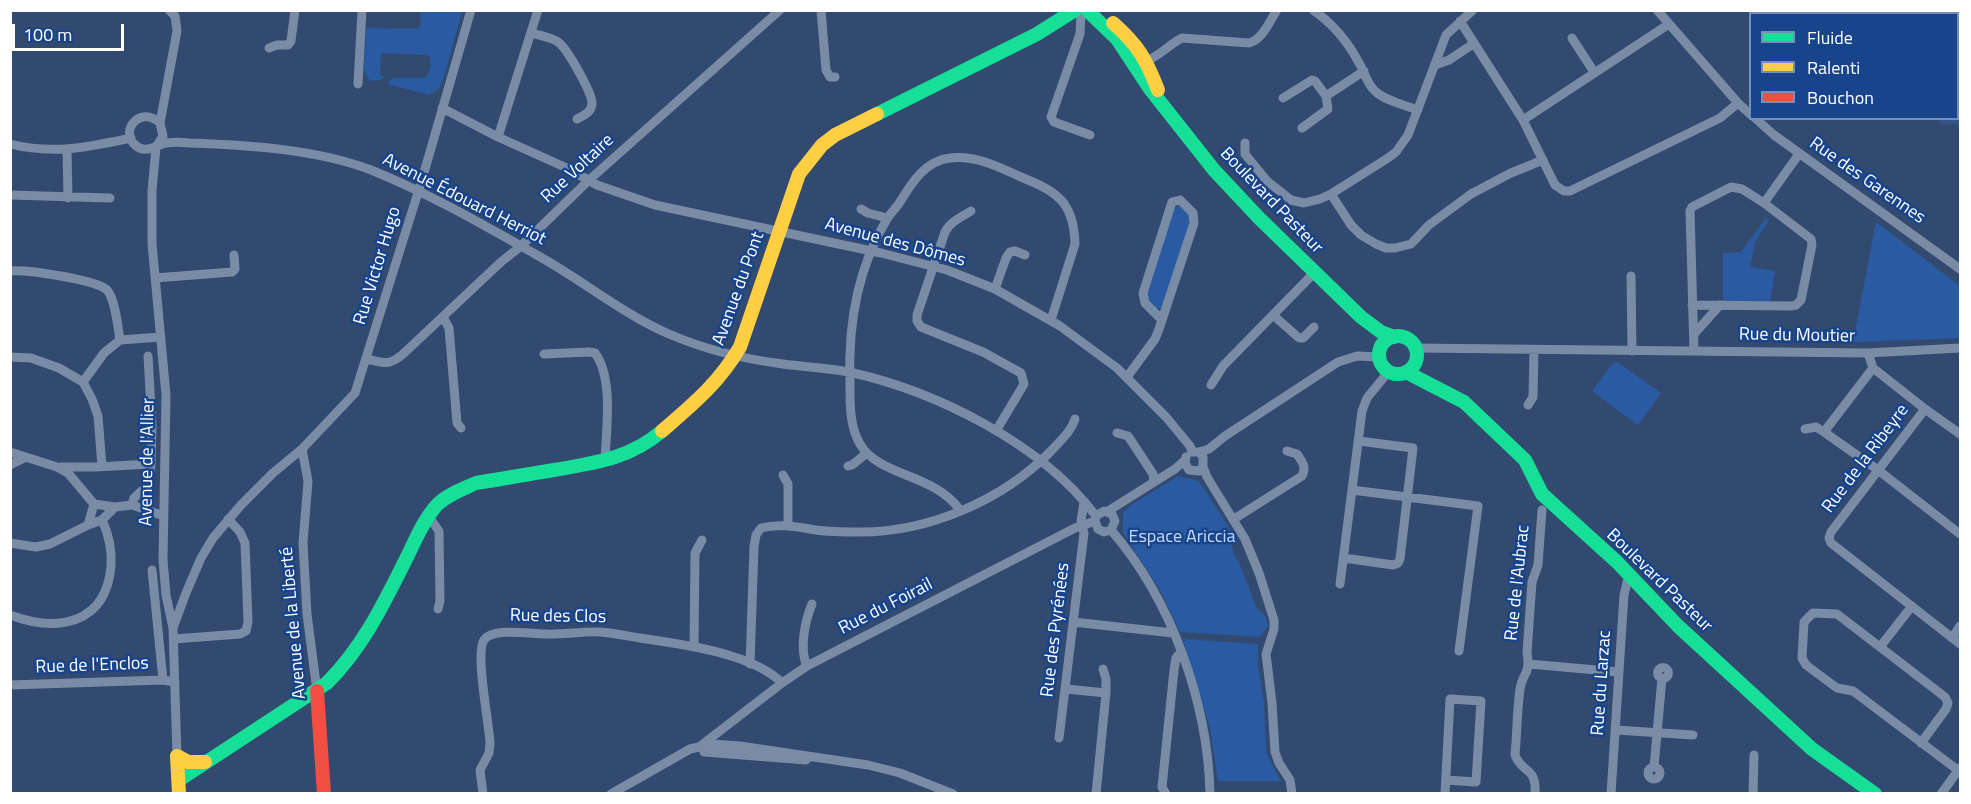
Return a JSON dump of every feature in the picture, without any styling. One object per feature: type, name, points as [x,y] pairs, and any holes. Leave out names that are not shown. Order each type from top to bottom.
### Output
[{"type":"street","points":[[269,48],[288,45],[291,42],[295,10]]},
{"type":"street","points":[[358,84],[362,10]]},
{"type":"street","name":"Rue Victor Hugo","points":[[302,449],[355,393],[471,10]]},
{"type":"street","points":[[498,137],[538,10]]},
{"type":"street","name":"Rue Voltaire","points":[[367,359],[393,363],[588,181],[780,10]]},
{"type":"street","points":[[821,10],[826,70],[830,77],[835,77]]},
{"type":"street","points":[[1141,63],[1182,38],[1249,43],[1255,41],[1277,10]]},
{"type":"street","points":[[1313,10],[1329,22],[1351,50],[1376,93],[1418,110]]},
{"type":"street","points":[[1245,143],[1247,156],[1267,181],[1291,200],[1304,202],[1331,194],[1396,152],[1408,135],[1446,35],[1473,10]]},
{"type":"street","points":[[1658,10],[1749,113]]},
{"type":"street","points":[[1086,11],[1051,117],[1054,122],[1090,135]]},
{"type":"street","name":"Boulevard Pasteur","points":[[1086,11],[1127,35],[1162,104],[1184,134],[1214,170],[1314,273],[1361,317],[1381,332],[1386,346]]},
{"type":"street","name":"Avenue du Pont","points":[[205,762],[317,691],[343,667],[371,628],[422,528],[437,505],[457,491],[476,483],[618,457],[647,443],[700,398],[736,356],[745,337],[799,174],[822,145],[835,135],[1086,11]]},
{"type":"street","points":[[143,149],[156,147],[163,136],[160,123],[177,31],[172,13]]},
{"type":"street","points":[[1460,21],[1523,120],[1555,185],[1564,191],[1570,191],[1720,118],[1738,103]]},
{"type":"street","points":[[1523,120],[1669,24]]},
{"type":"street","points":[[532,33],[558,42],[565,49],[591,96],[592,105],[589,112],[577,119]]},
{"type":"street","points":[[1572,38],[1594,72]]},
{"type":"street","points":[[1435,65],[1449,60],[1473,44]]},
{"type":"street","points":[[1326,96],[1364,71]]},
{"type":"street","points":[[1283,98],[1312,80],[1326,96],[1328,109],[1302,128]]},
{"type":"street","points":[[150,117],[164,99]]},
{"type":"street","name":"Avenue des Dômes","points":[[442,108],[498,137],[569,169],[588,181],[610,189],[678,211],[871,250],[933,266],[995,289],[1051,320],[1078,338],[1127,377],[1166,417],[1200,458],[1208,477],[1234,519],[1253,557],[1274,620],[1274,629],[1266,657],[1275,752],[1290,780],[1292,794]]},
{"type":"street","points":[[154,167],[143,149],[135,145],[130,129],[140,118],[150,117],[160,123]]},
{"type":"street","name":"Rue des Garennes","points":[[1757,120],[1799,154],[1960,269]]},
{"type":"street","points":[[10,144],[29,148],[67,150],[131,138]]},
{"type":"street","name":"Avenue Édouard Herriot","points":[[156,147],[166,143],[187,142],[294,152],[363,167],[418,191],[504,236],[650,325],[704,348],[736,356],[849,372],[898,386],[967,414],[996,430],[1041,462],[1084,502],[1096,522]]},
{"type":"street","name":"Avenue de l'Allier","points":[[156,147],[152,212],[155,278],[166,395],[164,583],[174,639],[177,756]]},
{"type":"street","points":[[67,150],[68,198]]},
{"type":"street","points":[[1764,203],[1799,154]]},
{"type":"street","points":[[960,510],[954,500],[944,492],[888,467],[867,453],[858,441],[853,427],[849,372],[850,340],[852,317],[866,261],[887,218],[911,183],[926,168],[949,158],[970,158],[1043,185],[1062,200],[1070,211],[1075,231],[1075,244],[1051,320]]},
{"type":"street","points":[[1331,194],[1351,225],[1361,235],[1386,248],[1395,248],[1411,244],[1429,225],[1471,194],[1543,160]]},
{"type":"street","points":[[604,167],[605,182],[610,189]]},
{"type":"street","points":[[1692,305],[1796,305],[1801,300],[1811,239],[1742,189],[1731,188],[1692,207],[1690,212],[1692,305],[1694,351]]},
{"type":"street","points":[[10,195],[110,198]]},
{"type":"street","points":[[1127,377],[1155,339],[1162,320],[1194,224],[1193,213],[1180,200],[1172,202],[1143,293],[1146,303],[1162,320]]},
{"type":"street","points":[[861,209],[887,218]]},
{"type":"street","points":[[971,211],[948,227],[933,266],[917,321],[921,327],[983,352],[1021,373],[1024,384],[996,430]]},
{"type":"street","points":[[995,289],[1010,252],[1015,251],[1025,255]]},
{"type":"street","points":[[155,278],[232,272],[235,269],[234,255]]},
{"type":"street","points":[[10,271],[60,276],[106,289],[110,296],[120,340]]},
{"type":"street","points":[[1211,385],[1223,366],[1314,273]]},
{"type":"street","points":[[1631,276],[1632,351]]},
{"type":"street","points":[[1694,334],[1720,305]]},
{"type":"street","points":[[1273,315],[1299,338],[1303,338],[1314,327]]},
{"type":"street","points":[[443,316],[449,328],[457,423],[461,428]]},
{"type":"street","points":[[1174,470],[1196,471],[1200,458],[1225,436],[1338,362],[1386,346],[1399,336],[1410,340],[1416,348],[1417,353],[1410,368],[1400,374],[1389,371],[1382,363],[1386,346]]},
{"type":"street","points":[[83,382],[104,352],[120,340],[161,337]]},
{"type":"street","name":"Rue du Moutier","points":[[1416,348],[1868,353],[1960,348]]},
{"type":"street","points":[[1528,405],[1533,397],[1534,350]]},
{"type":"street","points":[[544,354],[589,352],[598,358],[607,389],[605,461]]},
{"type":"street","points":[[1868,353],[1873,368],[1960,434]]},
{"type":"street","points":[[132,505],[134,498],[148,484],[151,464],[152,426],[148,356]]},
{"type":"street","points":[[10,357],[31,358],[59,368],[83,382],[98,416],[98,467]]},
{"type":"street","name":"Boulevard Pasteur","points":[[1410,368],[1432,386],[1464,402],[1525,460],[1542,494],[1629,574],[1678,626],[1812,749],[1875,794]]},
{"type":"street","points":[[1824,432],[1873,368]]},
{"type":"street","points":[[1340,584],[1364,404],[1389,371]]},
{"type":"street","name":"Rue de la Ribeyre","points":[[1925,409],[1831,532],[1829,538],[1831,543],[1960,644]]},
{"type":"street","points":[[750,664],[753,567],[756,536],[761,528],[770,525],[863,532],[897,530],[934,521],[1005,489],[1041,462],[1073,427],[1076,419]]},
{"type":"street","points":[[1805,429],[1816,427],[1824,432],[1878,470],[1960,534]]},
{"type":"street","points":[[1117,433],[1128,436],[1153,474],[1154,482]]},
{"type":"street","points":[[1344,558],[1393,565],[1400,559],[1413,448],[1359,441]]},
{"type":"street","points":[[173,628],[201,558],[213,538],[228,519],[273,473],[302,449]]},
{"type":"street","name":"Avenue de la Liberté","points":[[302,449],[308,482],[303,543],[307,614],[317,691],[324,794]]},
{"type":"street","points":[[1234,519],[1302,477],[1305,472],[1303,463],[1297,454],[1287,451]]},
{"type":"street","points":[[10,453],[57,467],[68,473],[94,504],[116,507],[132,505],[164,516]]},
{"type":"street","points":[[848,466],[867,453]]},
{"type":"street","points":[[1111,515],[1121,503],[1174,470],[1189,453],[1200,458]]},
{"type":"street","points":[[10,465],[26,457]]},
{"type":"street","points":[[1185,460],[1190,470]]},
{"type":"street","points":[[57,467],[151,464]]},
{"type":"street","points":[[78,485],[83,477],[98,467]]},
{"type":"street","points":[[783,475],[788,484],[788,526]]},
{"type":"street","points":[[1352,490],[1478,506],[1459,651]]},
{"type":"street","name":"Rue des Pyrénées","points":[[1059,738],[1084,533],[1082,526],[1084,502]]},
{"type":"street","points":[[88,525],[94,504]]},
{"type":"street","points":[[10,543],[36,547],[50,544],[102,520],[116,507]]},
{"type":"street","name":"Rue de l'Aubrac","points":[[1535,794],[1536,781],[1533,775],[1517,760],[1515,755],[1520,685],[1529,664],[1527,653],[1532,582],[1538,565],[1542,510]]},
{"type":"street","points":[[1101,512],[1111,515],[1115,525],[1111,530],[1104,532],[1096,522],[1101,512]]},
{"type":"street","points":[[429,517],[439,531],[440,602],[438,609]]},
{"type":"street","points":[[174,639],[240,634],[246,631],[248,622],[245,543],[240,532],[228,519]]},
{"type":"street","points":[[10,615],[35,623],[67,622],[91,613],[98,606],[110,581],[111,557],[107,532],[102,520]]},
{"type":"street","name":"Rue du Foirail","points":[[611,794],[671,760],[701,750],[715,734],[807,666],[1075,528],[1096,522]]},
{"type":"street","points":[[1111,530],[1145,577],[1181,652],[1203,728],[1210,794]]},
{"type":"street","points":[[694,646],[695,553],[702,540]]},
{"type":"street","points":[[152,570],[163,680]]},
{"type":"street","name":"Rue du Larzac","points":[[1611,794],[1624,595],[1629,574]]},
{"type":"street","points":[[807,666],[803,650],[808,614],[812,604]]},
{"type":"street","points":[[1880,647],[1912,606]]},
{"type":"street","points":[[1922,742],[1946,709],[1948,703],[1945,697],[1837,614],[1813,613],[1804,622],[1802,658],[1806,665],[1837,688],[1853,691],[1922,742],[1960,769],[1941,794]]},
{"type":"street","points":[[1074,622],[1173,633]]},
{"type":"street","points":[[1952,638],[1960,626]]},
{"type":"street","name":"Rue des Clos","points":[[483,794],[480,771],[489,753],[490,743],[481,646],[485,637],[494,633],[599,632],[694,646],[750,664],[775,676],[782,683]]},
{"type":"street","points":[[1166,794],[1162,787],[1174,670],[1176,658],[1181,652]]},
{"type":"street","points":[[1529,664],[1619,672]]},
{"type":"street","points":[[1096,794],[1106,693],[1103,669]]},
{"type":"street","points":[[1654,767],[1662,678]]},
{"type":"street","name":"Rue de l'Enclos","points":[[10,685],[163,680],[175,682]]},
{"type":"street","points":[[1066,689],[1106,693]]},
{"type":"street","points":[[1445,794],[1450,699],[1481,701],[1476,782],[1446,780]]},
{"type":"street","points":[[1616,730],[1693,735]]},
{"type":"street","points":[[712,744],[715,734]]},
{"type":"street","points":[[701,750],[712,744],[835,759],[900,773],[953,794]]},
{"type":"street","points":[[701,750],[795,760],[835,759]]},
{"type":"street","points":[[1753,794],[1754,755]]},
{"type":"street","points":[[177,756],[188,762],[205,762]]},
{"type":"street","points":[[177,756],[179,787]]},
{"type":"street","points":[[179,787],[205,762]]},
{"type":"green space","points":[[420,11],[462,12],[438,90],[429,95],[387,84],[393,78],[425,78],[429,73],[429,55],[381,53],[380,75],[385,76],[380,80],[370,81],[364,70],[366,28],[417,29],[421,25]]},
{"type":"green space","points":[[1867,11],[1960,11],[1960,35],[1959,12]]},
{"type":"green space","points":[[1177,207],[1189,215],[1190,223],[1162,308],[1157,309],[1149,301],[1147,294],[1174,209]]},
{"type":"green space","points":[[1766,218],[1769,220],[1755,242],[1750,267],[1775,271],[1770,302],[1723,301],[1723,253],[1741,252]]},
{"type":"green space","points":[[1876,222],[1960,286],[1960,338],[1853,342]]},
{"type":"green space","points":[[1614,362],[1619,363],[1661,393],[1638,425],[1592,391]]},
{"type":"green space","name":"Espace Ariccia","points":[[1178,476],[1199,481],[1233,534],[1231,542],[1234,554],[1257,609],[1265,615],[1268,626],[1260,637],[1180,632],[1160,590],[1123,533],[1123,513],[1131,505]]},
{"type":"green space","points":[[1183,639],[1258,644],[1266,749],[1281,781],[1218,781],[1210,728]]},
{"type":"shaded area","points":[[1867,10],[1871,12],[1775,12],[1773,11]]},
{"type":"traffic: fast","points":[[877,114],[1037,34],[1075,10]]},
{"type":"traffic: fast","points":[[1089,12],[1117,39],[1150,89],[1214,170],[1259,218],[1361,317],[1381,332],[1394,337]]},
{"type":"traffic: fast","points":[[1398,336],[1411,342],[1417,355],[1411,368],[1398,374],[1385,368],[1379,355],[1385,342],[1398,336]]},
{"type":"traffic: fast","points":[[1406,372],[1464,402],[1525,460],[1542,494],[1617,562],[1678,626],[1812,749],[1875,794]]},
{"type":"traffic: fast","points":[[179,780],[327,683],[361,641],[388,595],[426,519],[445,499],[476,483],[584,465],[624,454],[662,431]]},
{"type":"traffic: slow","points":[[1113,23],[1129,38],[1140,53],[1158,90]]},
{"type":"traffic: slow","points":[[662,431],[714,382],[740,347],[799,174],[822,145],[835,135],[877,114]]},
{"type":"traffic: slow","points":[[179,794],[177,756],[188,762],[205,762]]},
{"type":"traffic: jam","points":[[317,691],[324,794]]}]
